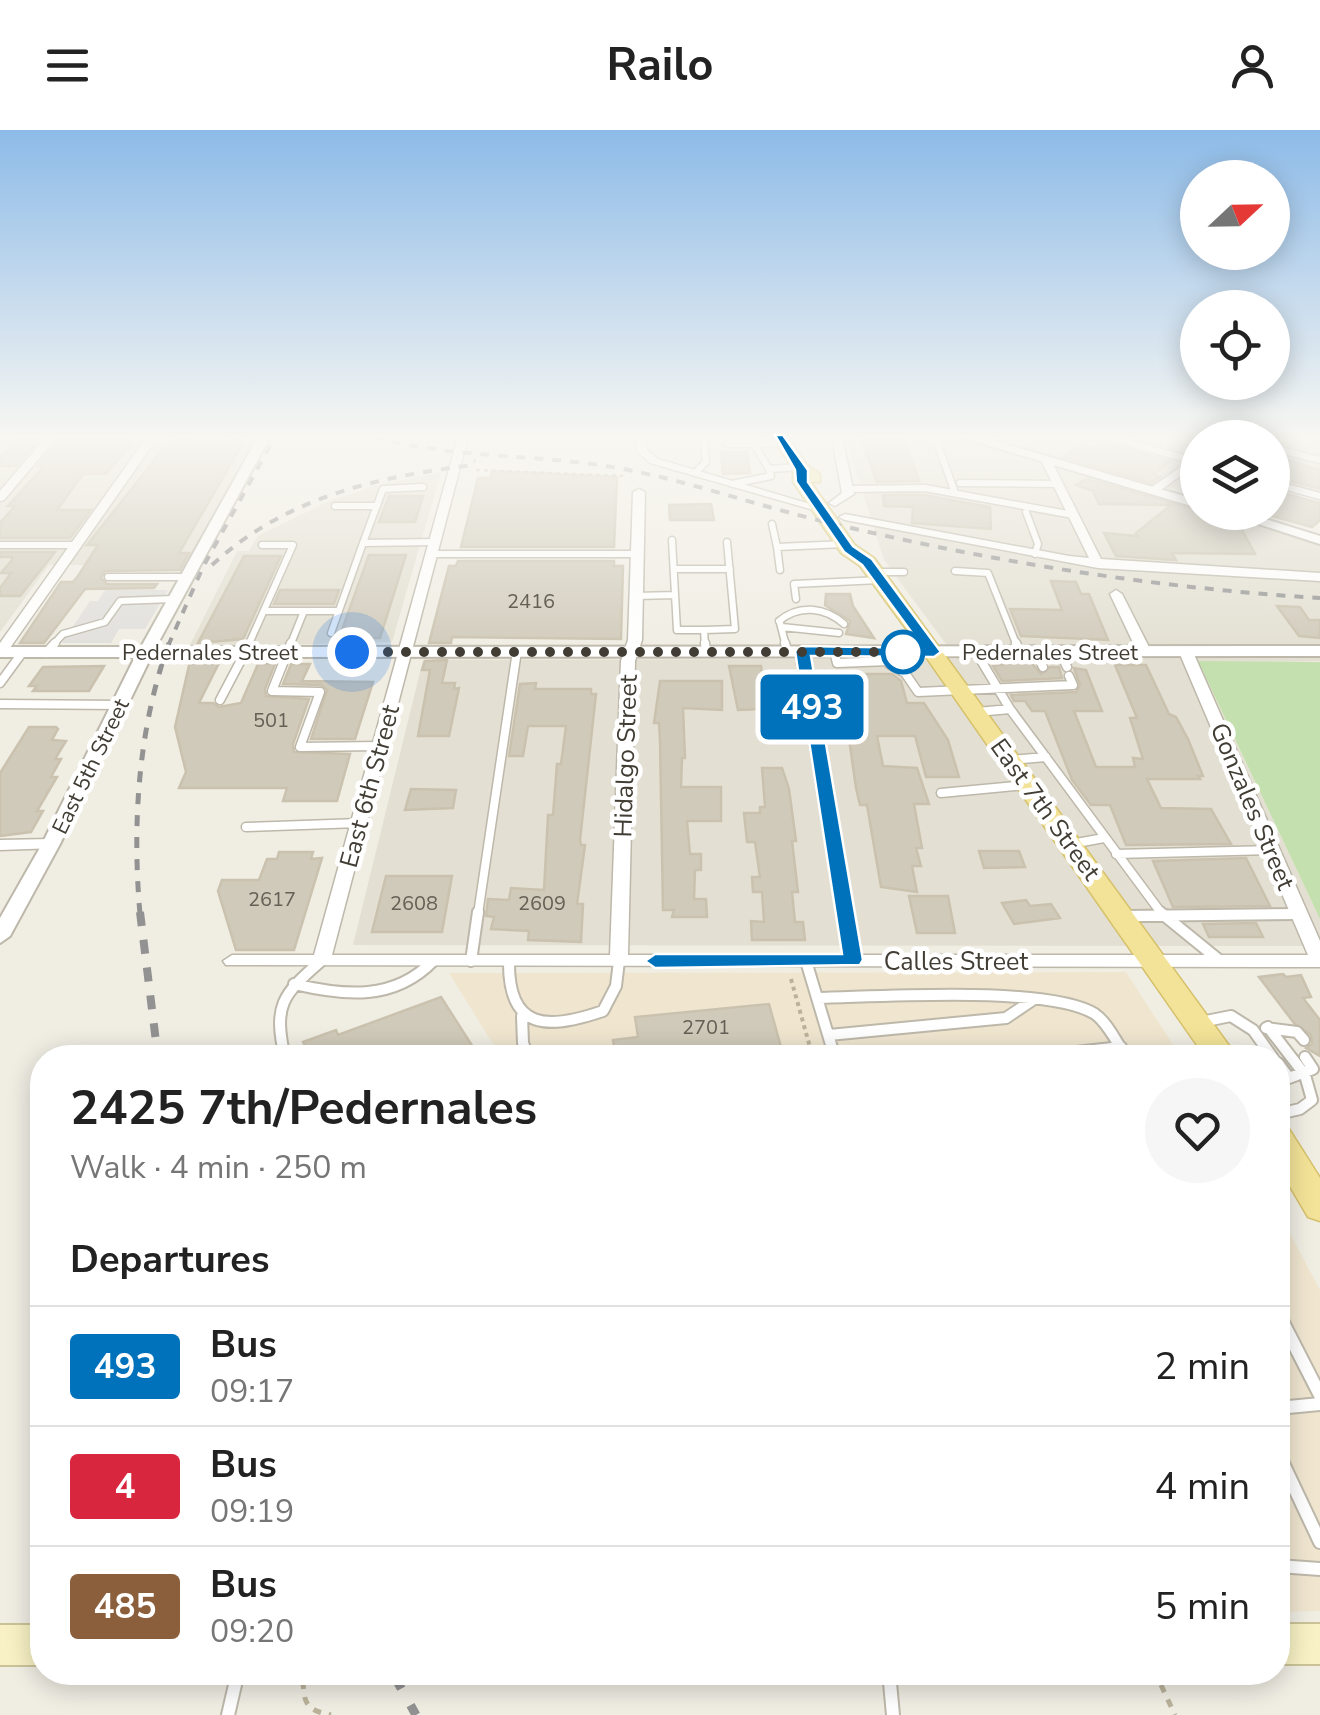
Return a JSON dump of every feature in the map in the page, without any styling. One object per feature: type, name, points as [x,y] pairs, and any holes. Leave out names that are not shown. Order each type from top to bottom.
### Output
[{"type":"main road","name":"East 7th Street","points":[[838,511],[845,544],[874,571],[934,652],[1215,1045]]},
{"type":"main road","name":"East 7th Street","points":[[842,511],[867,547],[874,571]]},
{"type":"main road","points":[[1290,1164],[1320,1206]]},
{"type":"main road","points":[[0,1644],[30,1644]]},
{"type":"street","points":[[0,652],[101,511]]},
{"type":"street","name":"East 5th Street","points":[[0,936],[121,705],[144,653],[223,511]]},
{"type":"street","name":"East 6th Street","points":[[322,961],[444,511]]},
{"type":"street","name":"Hidalgo Street","points":[[619,961],[630,650],[636,640],[638,511]]},
{"type":"street","points":[[865,511],[1035,554],[1098,564],[1320,577]]},
{"type":"street","points":[[1071,511],[1098,564]]},
{"type":"street","points":[[1287,530],[1320,540]]},
{"type":"street","points":[[1116,594],[1144,652]]},
{"type":"street","points":[[795,651],[853,960]]},
{"type":"street","name":"Pedernales Street","points":[[0,652],[795,651],[888,658],[976,652],[1033,657],[1066,665],[1144,652],[1320,651]]},
{"type":"street","name":"Gonzales Street","points":[[1186,652],[1320,961]]},
{"type":"street","points":[[0,844],[50,844]]},
{"type":"street","name":"Calles Street","points":[[232,962],[1320,961]]},
{"type":"lane","points":[[331,633],[375,511]]},
{"type":"lane","points":[[1051,511],[1073,515]]},
{"type":"lane","points":[[1026,512],[1038,544],[1035,554]]},
{"type":"lane","points":[[772,524],[780,570]]},
{"type":"lane","points":[[672,540],[677,630],[735,630],[727,542]]},
{"type":"lane","points":[[364,543],[637,554]]},
{"type":"lane","points":[[776,547],[845,544]]},
{"type":"lane","points":[[0,545],[77,545]]},
{"type":"lane","points":[[220,700],[246,652],[293,545],[262,545]]},
{"type":"lane","points":[[674,570],[730,569]]},
{"type":"lane","points":[[796,599],[794,584],[874,571],[904,572]]},
{"type":"lane","points":[[956,571],[988,573],[1033,657]]},
{"type":"lane","points":[[108,578],[185,577]]},
{"type":"lane","points":[[636,596],[675,595]]},
{"type":"lane","points":[[46,652],[63,634],[105,622],[120,601],[173,600]]},
{"type":"lane","points":[[265,611],[339,610]]},
{"type":"lane","points":[[304,611],[272,691],[320,692],[300,747],[380,746]]},
{"type":"lane","points":[[780,624],[804,614],[821,616],[839,629]]},
{"type":"lane","points":[[780,624],[839,629]]},
{"type":"lane","points":[[780,624],[795,651]]},
{"type":"lane","points":[[838,652],[839,629]]},
{"type":"lane","points":[[704,630],[706,651]]},
{"type":"lane","points":[[471,961],[518,651]]},
{"type":"lane","points":[[0,683],[22,652]]},
{"type":"lane","points":[[976,652],[996,690],[1162,915],[1175,931],[1198,940],[1219,960]]},
{"type":"lane","points":[[888,658],[918,692],[1073,685],[1066,665]]},
{"type":"lane","points":[[1048,676],[1053,686]]},
{"type":"lane","points":[[0,704],[121,705]]},
{"type":"lane","points":[[976,712],[1010,709]]},
{"type":"lane","points":[[1011,760],[1046,757]]},
{"type":"lane","points":[[941,793],[1028,785]]},
{"type":"lane","points":[[246,827],[359,824]]},
{"type":"lane","points":[[1072,844],[1104,838]]},
{"type":"lane","points":[[1116,854],[1272,850]]},
{"type":"lane","points":[[1123,917],[1300,914]]},
{"type":"lane","points":[[282,1045],[276,1016],[281,1000],[322,961]]},
{"type":"lane","points":[[294,984],[326,993],[378,992],[414,982],[433,961]]},
{"type":"lane","points":[[509,961],[506,989],[522,1016],[524,1045]]},
{"type":"lane","points":[[522,1016],[547,1022],[580,1020],[603,1011],[616,986],[619,961]]},
{"type":"lane","points":[[806,961],[832,1045]]},
{"type":"lane","points":[[817,998],[1034,999],[1082,1006],[1099,1016],[1119,1045]]},
{"type":"lane","points":[[829,1036],[1014,1016],[1034,999]]},
{"type":"lane","points":[[1199,1023],[1231,1016],[1253,1030],[1264,1045]]},
{"type":"lane","points":[[1268,1027],[1284,1045]]},
{"type":"lane","points":[[1253,1030],[1280,1028],[1298,1041]]},
{"type":"lane","points":[[1290,1051],[1309,1072]]},
{"type":"lane","points":[[1290,1112],[1300,1110],[1312,1100],[1310,1056]]},
{"type":"lane","points":[[1290,1078],[1309,1072]]},
{"type":"lane","points":[[1290,1336],[1320,1395]]},
{"type":"lane","points":[[1290,1407],[1320,1404]]},
{"type":"lane","points":[[1290,1478],[1320,1542]]},
{"type":"lane","points":[[1290,1567],[1320,1569]]},
{"type":"lane","points":[[228,1715],[235,1685]]},
{"type":"lane","points":[[890,1685],[893,1715]]},
{"type":"path","points":[[791,978],[810,1045]]},
{"type":"path","points":[[303,1685],[304,1704],[311,1711],[331,1715]]},
{"type":"path","points":[[1162,1685],[1175,1715]]},
{"type":"shaded area","points":[[0,511],[215,511],[185,565],[49,565],[0,632]]},
{"type":"shaded area","points":[[309,511],[430,511],[392,642],[189,647],[237,551],[249,551],[258,536]]},
{"type":"shaded area","points":[[868,511],[1180,511],[1180,530],[1271,530],[1320,544],[1320,661],[1198,662],[1320,919],[1320,946],[353,945],[423,660],[957,659],[884,560]]},
{"type":"shaded area","points":[[105,590],[168,590],[145,629],[119,629],[111,643],[62,643],[90,601],[98,601]]},
{"type":"shaded area","points":[[1126,972],[1173,1045],[494,1045],[449,973]]},
{"type":"shaded area","points":[[1290,1234],[1320,1290],[1320,1611],[1290,1612]]},
{"type":"green space","points":[[1198,661],[1320,662],[1320,919]]},
{"type":"building","points":[[11,511],[90,511],[70,538],[0,538],[0,523]]},
{"type":"building","points":[[114,511],[203,511],[179,553],[189,553],[180,570],[105,571],[101,578],[107,584],[157,584],[154,588],[85,589],[44,643],[20,643],[61,582],[73,582],[98,545],[87,545]]},
{"type":"building","points":[[383,511],[418,511],[415,522],[379,522]]},
{"type":"building","points":[[470,511],[616,511],[614,547],[461,547]]},
{"type":"building","points":[[669,511],[712,511],[714,520],[670,520]]},
{"type":"building","points":[[913,511],[990,511],[991,529],[912,523]]},
{"type":"building","points":[[1164,511],[1180,511],[1180,530],[1242,530],[1255,554],[1172,553],[1176,560],[1116,556],[1104,533],[1138,536],[1136,533]]},
{"type":"building","points":[[1290,511],[1320,511],[1320,520],[1312,527],[1290,521]]},
{"type":"building","points":[[0,552],[55,552],[20,596],[0,596],[0,588],[11,573],[1,573],[12,557],[0,557]]},
{"type":"building","points":[[369,555],[406,555],[380,638],[339,638]]},
{"type":"building","points":[[244,556],[281,556],[243,639],[198,643]]},
{"type":"building","points":[[458,561],[614,561],[614,566],[623,566],[621,639],[452,637],[451,643],[429,643],[449,566],[456,566]]},
{"type":"building","points":[[1051,581],[1076,582],[1081,594],[1089,594],[1108,640],[1021,636],[1010,609],[1062,610]]},
{"type":"building","points":[[280,590],[339,590],[334,604],[274,604]]},
{"type":"building","points":[[826,594],[850,594],[853,606],[874,638],[846,634],[850,621],[825,605]]},
{"type":"building","points":[[1277,606],[1300,607],[1309,620],[1320,620],[1320,638],[1299,636]]},
{"type":"building","points":[[447,660],[442,683],[455,683],[454,689],[459,688],[449,736],[418,736],[430,670],[422,670],[425,661]]},
{"type":"building","points":[[1029,660],[1041,674],[1050,667],[1059,667],[1062,678],[1002,681],[993,666]]},
{"type":"building","points":[[190,661],[220,661],[199,703],[219,707],[241,703],[258,664],[275,664],[266,696],[309,699],[293,744],[294,752],[350,754],[337,801],[283,801],[287,788],[179,788],[186,772],[175,727]]},
{"type":"building","points":[[291,664],[310,664],[302,681],[373,682],[355,739],[311,739],[327,690],[321,685],[283,684]]},
{"type":"building","points":[[1115,665],[1146,665],[1169,714],[1176,717],[1188,739],[1203,776],[1147,779],[1161,808],[1211,809],[1231,844],[1126,845],[1110,805],[1091,805],[1072,780],[1045,711],[1032,711],[1025,701],[1014,701],[1011,695],[1076,692],[1080,685],[1074,668],[1086,670],[1102,711],[1074,711],[1096,767],[1135,767],[1133,758],[1143,759],[1130,718],[1137,718]]},
{"type":"building","points":[[104,666],[89,691],[33,691],[37,686],[29,686],[43,667]]},
{"type":"building","points":[[729,666],[761,666],[766,709],[738,710]]},
{"type":"building","points":[[822,674],[892,674],[901,681],[907,703],[924,703],[948,740],[959,777],[926,777],[915,736],[877,736],[883,766],[917,768],[929,804],[914,804],[922,848],[916,848],[921,866],[912,866],[917,892],[881,887],[867,805],[860,805],[856,788],[844,703],[840,692],[825,692]]},
{"type":"building","points":[[660,681],[722,681],[722,710],[683,708],[685,758],[681,787],[721,787],[721,821],[687,821],[690,854],[701,854],[701,870],[695,870],[694,899],[706,899],[707,917],[672,917],[674,910],[663,910],[660,739],[659,723],[654,723]]},
{"type":"building","points":[[536,683],[535,689],[591,689],[591,694],[596,694],[580,840],[585,845],[577,904],[583,904],[581,942],[528,940],[529,931],[491,929],[494,917],[486,916],[488,899],[509,900],[511,888],[544,890],[548,815],[553,815],[557,764],[561,764],[566,726],[528,726],[523,756],[509,756],[520,684]]},
{"type":"building","points":[[29,727],[56,727],[52,740],[66,741],[55,759],[61,759],[51,777],[57,777],[37,811],[43,811],[31,832],[0,836],[0,773]]},
{"type":"building","points":[[762,768],[782,768],[789,789],[796,841],[792,841],[798,892],[792,892],[795,922],[803,922],[805,940],[752,940],[751,921],[764,922],[762,892],[753,892],[752,877],[760,877],[755,842],[747,842],[744,813],[760,813],[760,807],[765,807]]},
{"type":"building","points":[[411,789],[456,790],[453,808],[405,810]]},
{"type":"building","points":[[979,851],[1019,851],[1025,867],[984,868]]},
{"type":"building","points":[[279,852],[313,852],[311,859],[322,858],[294,950],[236,950],[218,891],[222,880],[259,880],[267,859],[277,859]]},
{"type":"building","points":[[1246,858],[1270,906],[1173,907],[1153,861]]},
{"type":"building","points":[[386,876],[452,876],[442,932],[372,932]]},
{"type":"building","points":[[909,896],[948,896],[955,933],[917,933]]},
{"type":"building","points":[[1026,900],[1030,906],[1051,904],[1060,918],[1014,924],[1002,903]]},
{"type":"building","points":[[1256,923],[1263,937],[1209,937],[1203,924]]},
{"type":"building","points":[[1301,975],[1311,997],[1303,998],[1320,1020],[1320,1056],[1306,1048],[1312,1044],[1311,1035],[1294,1023],[1259,977]]},
{"type":"building","points":[[441,997],[472,1045],[303,1042],[336,1030],[338,1035]]},
{"type":"building","points":[[769,1004],[780,1045],[614,1045],[613,1040],[638,1037],[635,1017]]},
{"type":"railway","points":[[168,645],[203,567],[234,511]]},
{"type":"railway","points":[[212,565],[270,522],[294,511]]},
{"type":"railway","points":[[783,511],[1015,561],[1197,588],[1320,598]]},
{"type":"railway","points":[[140,914],[140,777],[150,709],[168,645]]},
{"type":"railway","points":[[140,912],[156,1045]]},
{"type":"railway","points":[[399,1685],[416,1715]]},
{"type":"bus line","name":"493","points":[[655,961],[853,960],[802,651],[934,652],[867,562],[848,549],[822,511]]},
{"type":"route","points":[[352,652],[656,650],[910,652],[903,652]]}]
